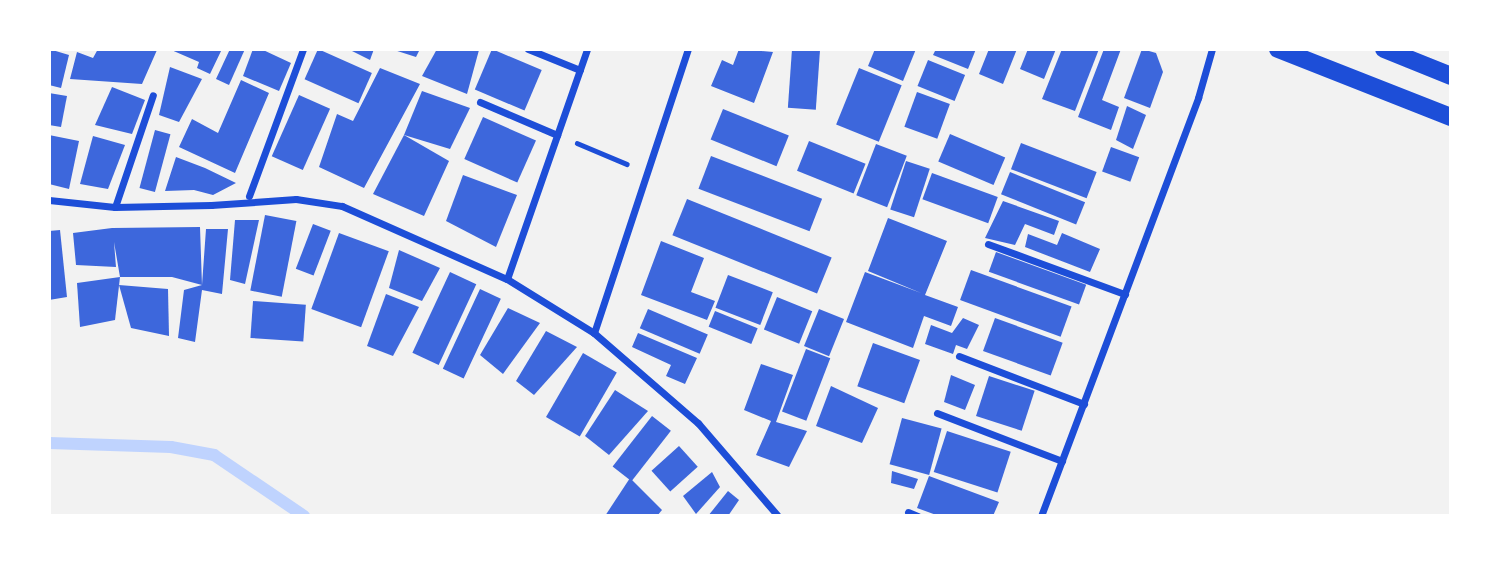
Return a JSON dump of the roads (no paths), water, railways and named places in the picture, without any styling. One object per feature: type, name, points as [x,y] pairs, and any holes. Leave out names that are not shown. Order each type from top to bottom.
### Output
[{"type":"main road","points":[[1278,49],[1451,117]]},
{"type":"main road","points":[[1384,49],[1451,76]]},
{"type":"street","points":[[528,49],[580,70]]},
{"type":"street","points":[[507,279],[587,49]]},
{"type":"street","points":[[594,333],[688,49]]},
{"type":"street","points":[[1041,516],[1198,98],[1212,49]]},
{"type":"street","points":[[249,196],[301,50]]},
{"type":"street","points":[[115,207],[153,95]]},
{"type":"street","points":[[480,102],[557,135]]},
{"type":"street","points":[[49,200],[115,207],[211,205],[296,199],[342,206],[507,279],[594,333],[698,423],[778,516]]},
{"type":"street","points":[[988,244],[1125,294]]},
{"type":"street","points":[[959,356],[1084,404]]},
{"type":"street","points":[[937,413],[1062,461]]},
{"type":"street","points":[[908,512],[918,516]]},
{"type":"waterway","points":[[49,443],[171,447],[214,455],[304,516]]}]
